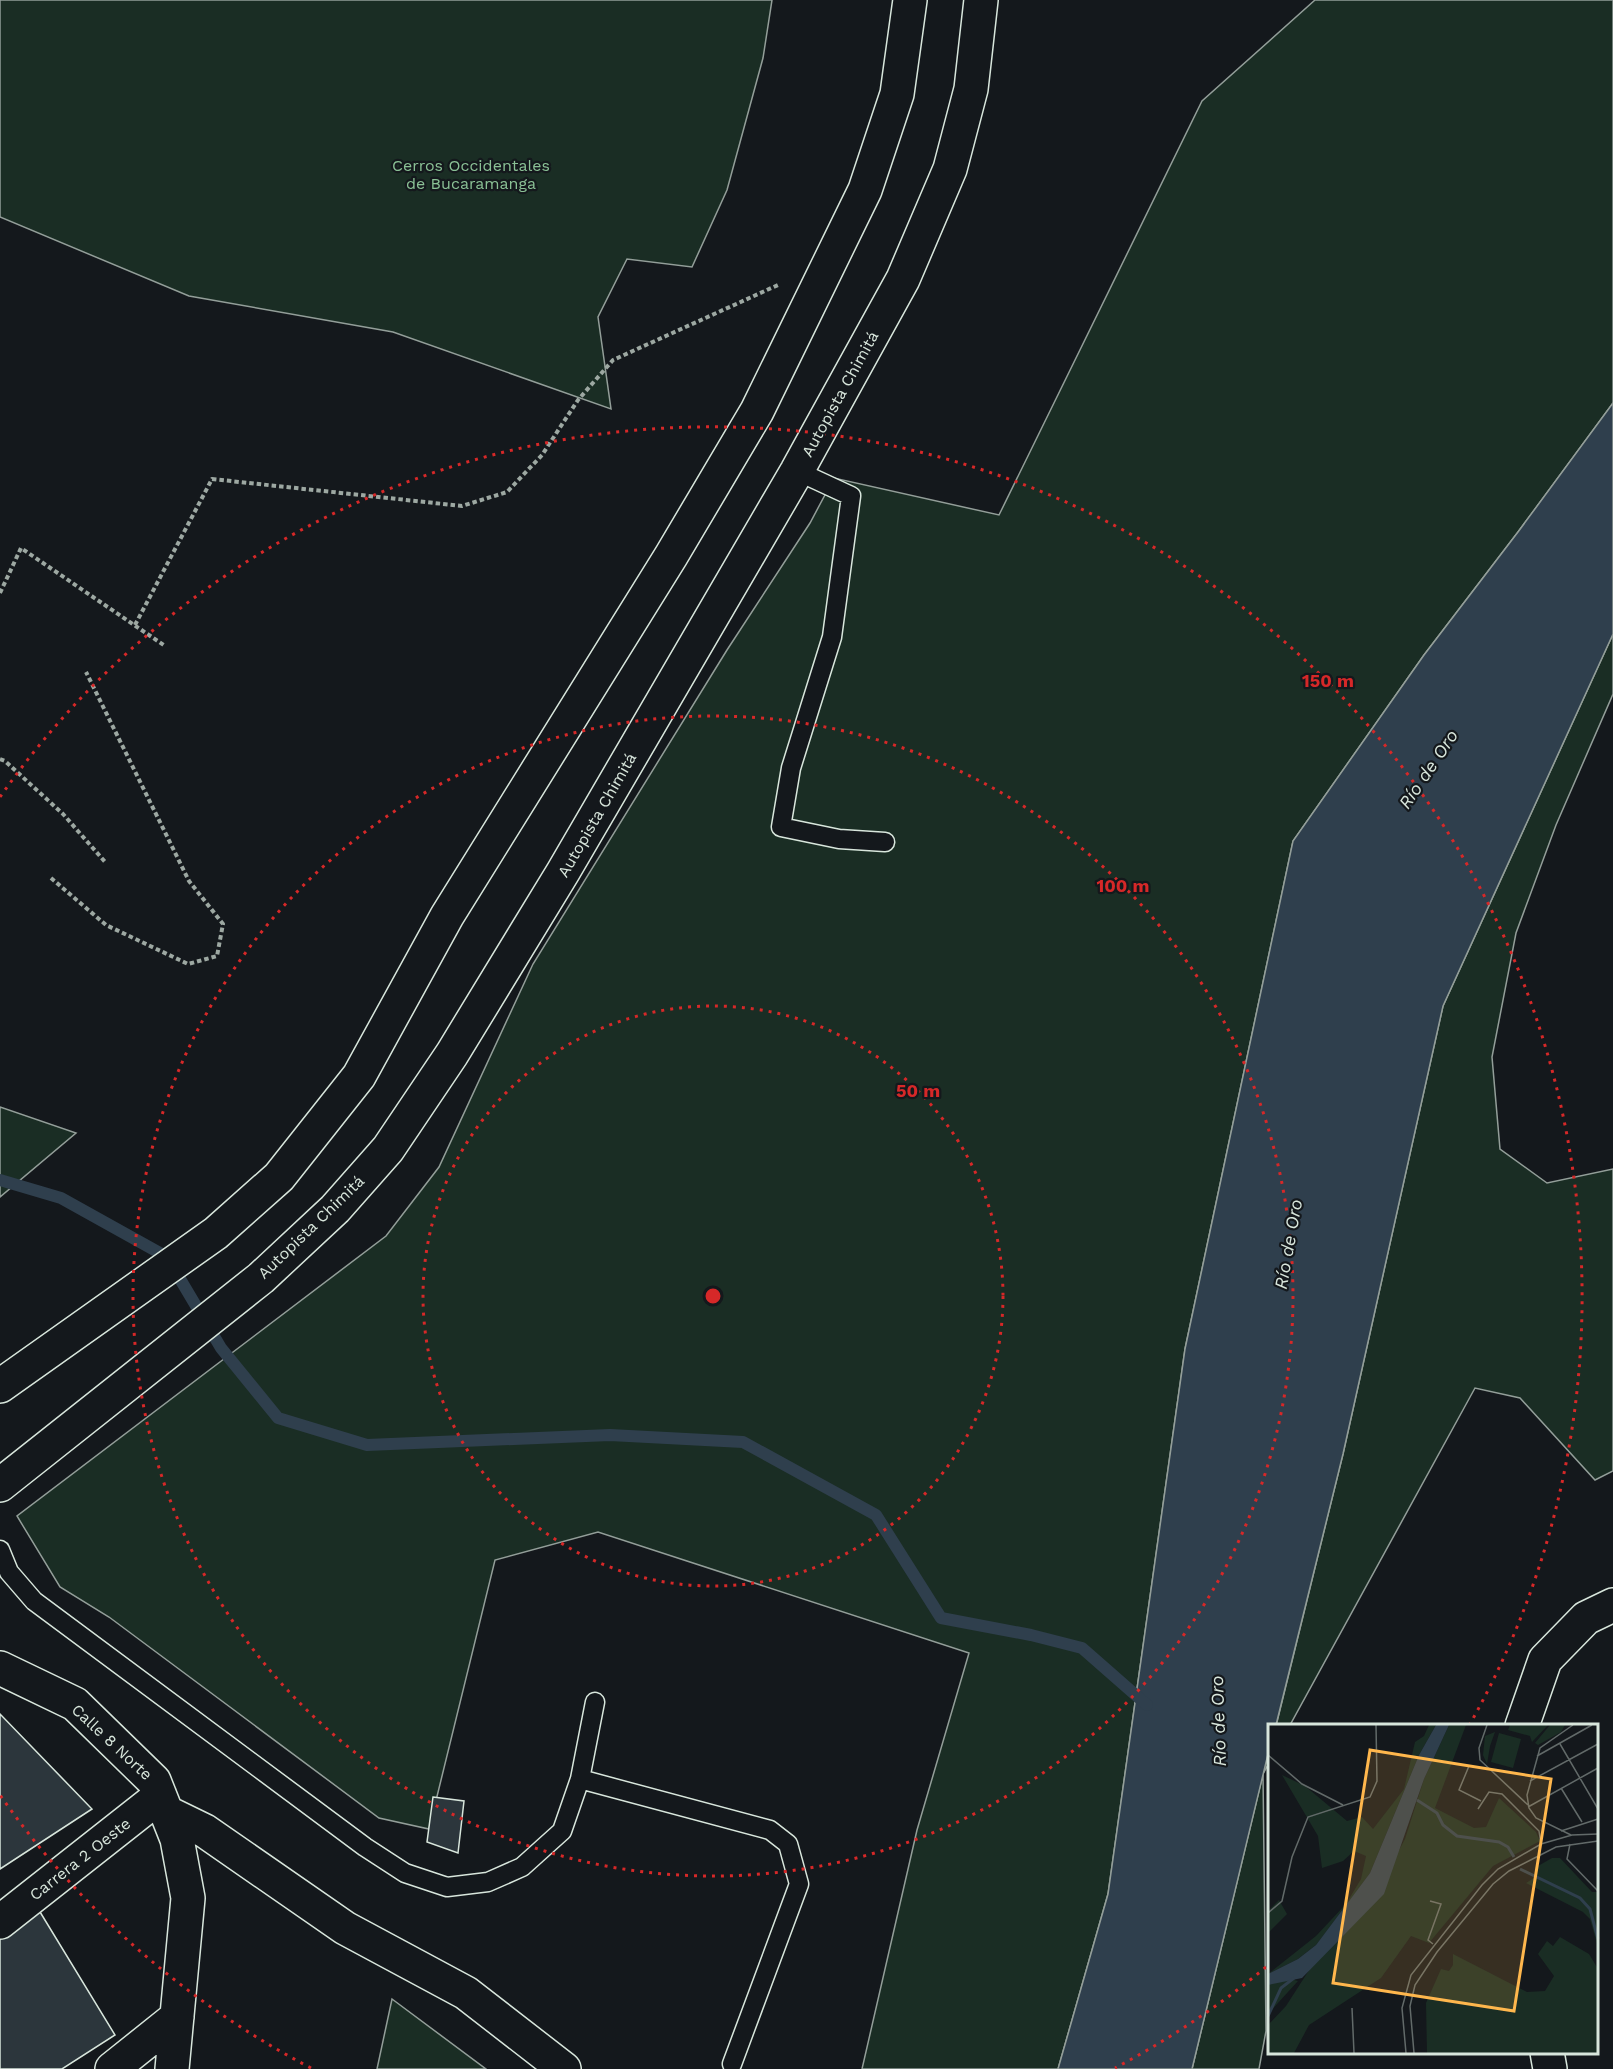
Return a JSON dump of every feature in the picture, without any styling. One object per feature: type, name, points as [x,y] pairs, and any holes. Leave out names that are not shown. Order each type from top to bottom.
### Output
[{"type":"main road","points":[[0,1386],[216,1233],[279,1177],[358,1076],[447,916],[665,566],[757,411],[865,190],[897,94],[910,0]]},
{"type":"main road","name":"Autopista Chimitá","points":[[0,1485],[261,1278],[335,1209],[388,1149],[452,1054],[563,872],[797,471],[903,279],[950,169],[971,89],[981,0]]},
{"type":"main road","points":[[1522,1724],[1545,1660],[1586,1618],[1613,1605]]},
{"type":"main road","name":"Calle 8 Norte","points":[[0,1668],[75,1704],[154,1781],[177,1839],[188,1898],[172,2069]]},
{"type":"main road","points":[[163,1804],[345,1928],[465,1993],[564,2069]]},
{"type":"main road","name":"Carrera 2 Oeste","points":[[0,1922],[163,1804]]},
{"type":"main road","points":[[112,2069],[177,2017]]},
{"type":"main road","points":[[1547,2054],[1550,2069]]},
{"type":"lane","points":[[797,471],[851,496],[832,637],[791,768],[781,827],[839,839],[885,842]]},
{"type":"lane","points":[[0,1550],[9,1572],[34,1601],[364,1847],[405,1873],[447,1887],[488,1882],[522,1867],[562,1831],[580,1779],[595,1702]]},
{"type":"lane","points":[[580,1779],[770,1830],[788,1844],[799,1884],[732,2064]]},
{"type":"path","points":[[135,625],[212,479],[462,506],[507,492],[542,455],[578,400],[613,360],[830,261]]},
{"type":"path","points":[[0,593],[21,548],[165,646]]},
{"type":"path","points":[[51,878],[106,925],[188,964],[217,956],[224,924],[189,881],[86,672]]},
{"type":"path","points":[[0,759],[63,814],[106,863]]},
{"type":"green space","name":"Cerros Occidentales de Bucaramanga","points":[[0,0],[772,0],[763,58],[727,190],[692,267],[627,259],[598,317],[611,409],[393,332],[189,296],[0,217]]},
{"type":"green space","points":[[1315,0],[1613,0],[1613,403],[1424,655],[1293,841],[1185,1349],[1108,1894],[1058,2069],[862,2069],[917,1830],[969,1653],[598,1532],[495,1560],[429,1829],[379,1818],[109,1617],[60,1587],[17,1516],[386,1236],[439,1167],[533,964],[727,650],[810,523],[834,478],[999,515],[1202,101]]},
{"type":"green space","points":[[1613,634],[1613,694],[1556,825],[1516,933],[1492,1057],[1500,1149],[1547,1183],[1613,1169],[1613,1471],[1595,1480],[1520,1398],[1475,1388],[1291,1724],[1276,1724],[1343,1454],[1443,1006]]},
{"type":"green space","points":[[0,1107],[76,1133],[0,1197]]},
{"type":"green space","points":[[1268,1754],[1268,1765],[1263,1774]]},
{"type":"green space","points":[[1263,1774],[1266,2031],[1259,2069],[1192,2069]]},
{"type":"green space","points":[[392,1999],[486,2069],[377,2069]]},
{"type":"water","name":"Río de Oro","points":[[1613,403],[1613,634],[1443,1006],[1343,1454],[1276,1724],[1268,1724],[1268,1754],[1192,2069],[1058,2069],[1108,1894],[1185,1349],[1293,841],[1424,655]]},
{"type":"building","points":[[0,1714],[92,1809],[0,1869]]},
{"type":"building","points":[[433,1797],[464,1801],[458,1853],[427,1842]]},
{"type":"building","points":[[37,1907],[115,2035],[62,2069],[0,2069],[0,1936]]},
{"type":"waterway","points":[[0,1180],[61,1198],[167,1257],[221,1348],[278,1418],[367,1445],[610,1435],[743,1442],[876,1515],[941,1618],[1031,1635],[1082,1648],[1147,1705]]}]
